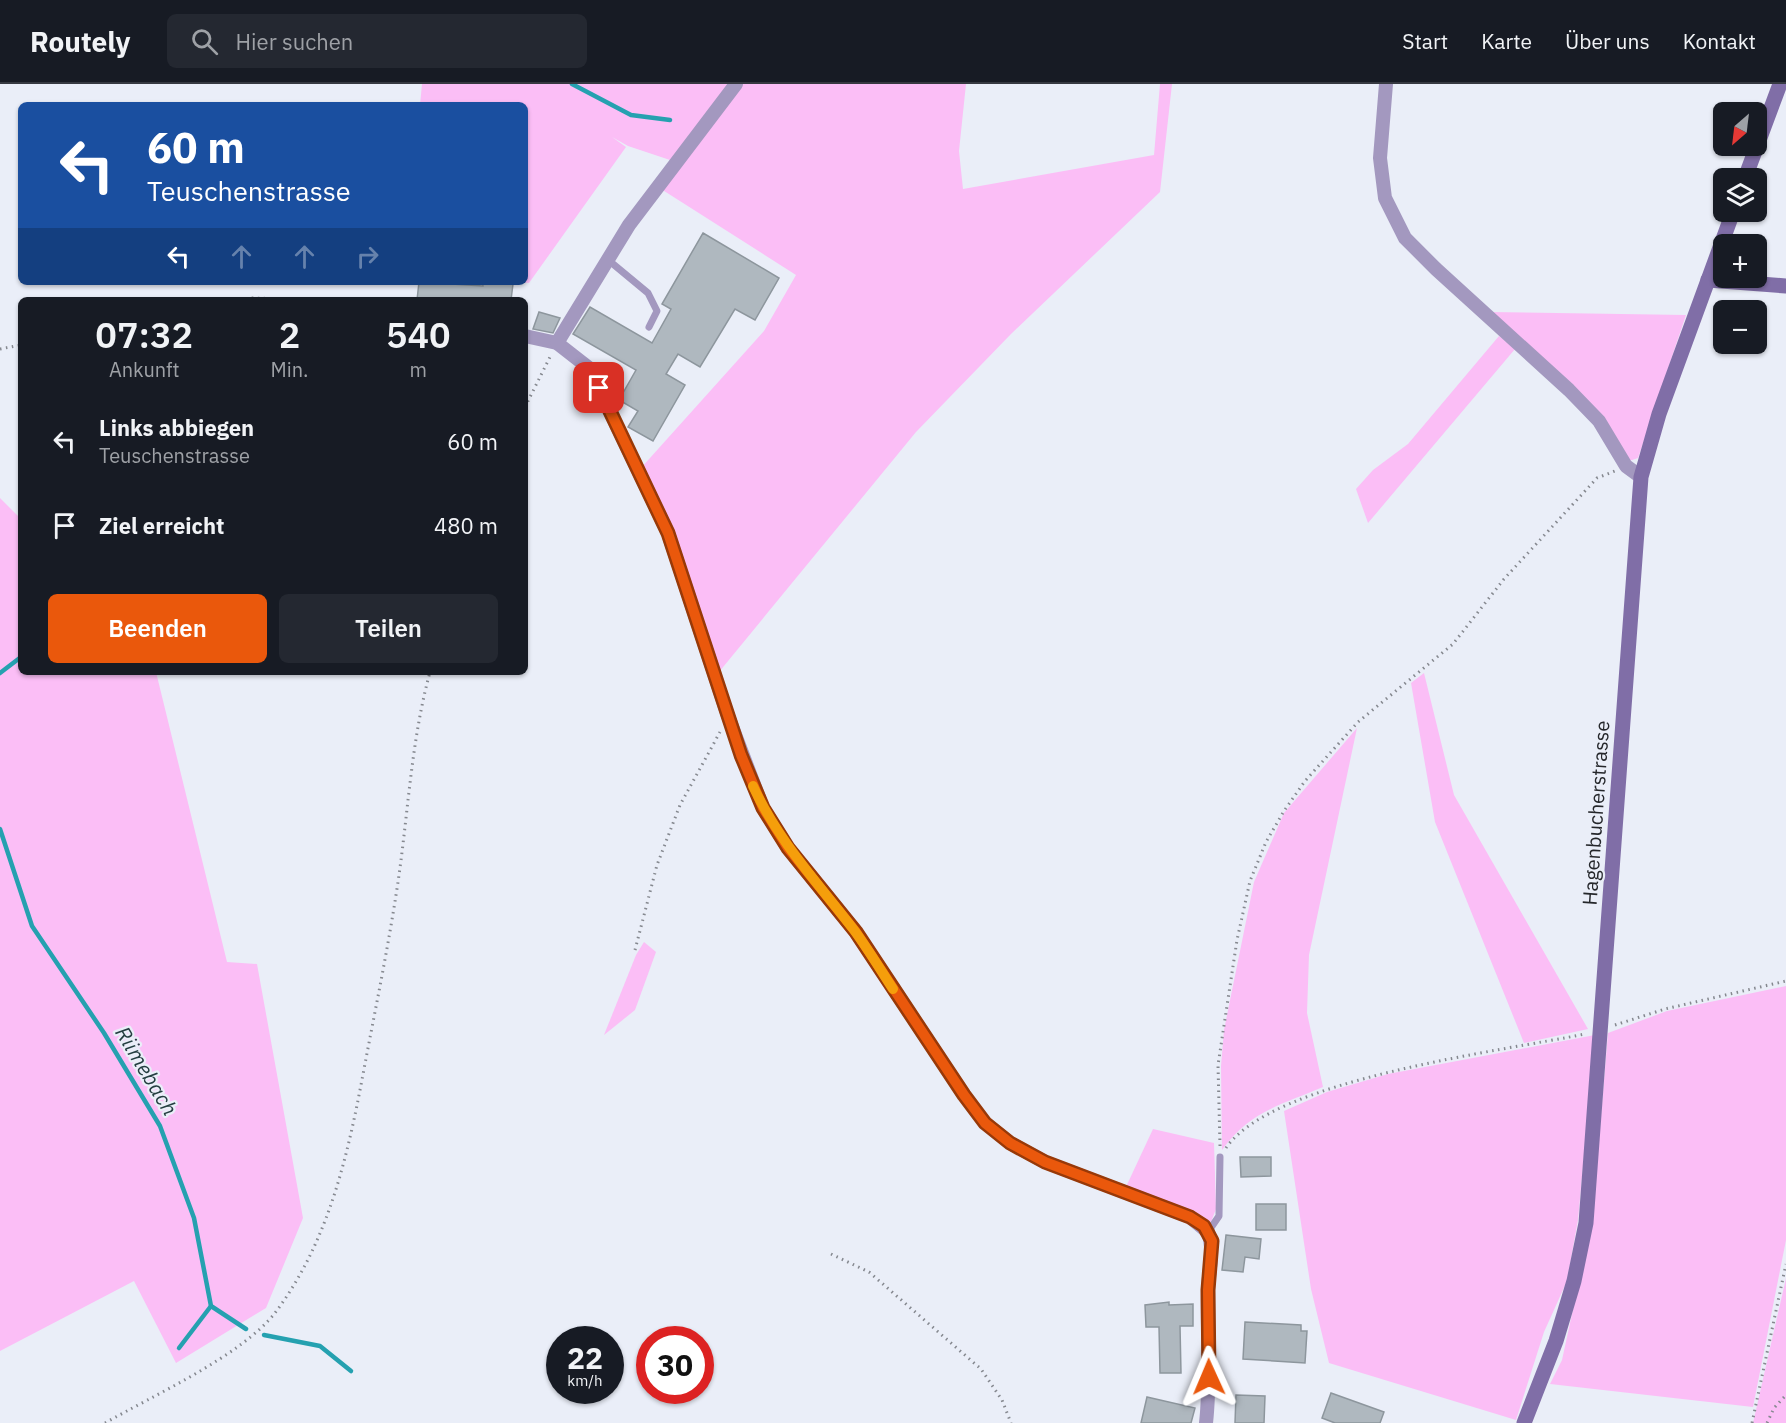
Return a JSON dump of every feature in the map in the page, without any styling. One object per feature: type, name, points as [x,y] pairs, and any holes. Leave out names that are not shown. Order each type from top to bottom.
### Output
[{"type":"street","points":[[556,343],[629,225],[736,84]]},
{"type":"street","points":[[1386,84],[1380,158],[1385,198],[1406,238],[1436,270],[1569,390],[1599,421],[1626,466],[1641,477]]},
{"type":"street","points":[[1749,168],[1780,84]]},
{"type":"street","name":"Hagenbucherstrasse","points":[[1524,1423],[1557,1341],[1574,1281],[1586,1223],[1641,477],[1659,414],[1729,222]]},
{"type":"street","points":[[1708,280],[1786,286]]},
{"type":"street","points":[[528,337],[556,343],[589,368],[668,533],[728,716],[763,808],[788,848],[856,932],[985,1123],[1010,1143],[1045,1162],[1190,1217],[1208,1232],[1212,1253],[1208,1290],[1209,1377],[1206,1423]]},
{"type":"lane","points":[[607,259],[648,293],[657,311],[650,327]]},
{"type":"lane","points":[[1208,1232],[1220,1216],[1220,1157]]},
{"type":"path","points":[[528,401],[556,343]]},
{"type":"path","points":[[0,349],[18,346]]},
{"type":"path","points":[[1220,1157],[1218,1065],[1237,940],[1250,881],[1266,842],[1284,811],[1305,781],[1358,722],[1453,645],[1504,579],[1597,478],[1626,466]]},
{"type":"path","points":[[105,1423],[238,1348],[274,1314],[305,1263],[330,1212],[350,1143],[381,978],[396,895],[421,707],[429,675]]},
{"type":"path","points":[[635,950],[657,865],[680,805],[728,716]]},
{"type":"path","points":[[1220,1157],[1231,1141],[1253,1121],[1326,1090],[1416,1066],[1602,1030],[1665,1009],[1786,981]]},
{"type":"path","points":[[831,1254],[869,1272],[981,1369],[1002,1401],[1011,1423]]},
{"type":"path","points":[[1752,1423],[1786,1264]]},
{"type":"path","points":[[1767,1423],[1774,1408],[1786,1395]]},
{"type":"shaded area","points":[[422,84],[733,84],[676,162],[628,146],[612,137],[626,147],[529,283],[528,102],[420,102]]},
{"type":"shaded area","points":[[742,84],[966,84],[959,151],[963,189],[1154,155],[1160,84],[1172,84],[1160,192],[1011,334],[916,432],[719,672],[641,468],[764,331],[796,275],[661,189]]},
{"type":"shaded area","points":[[1488,312],[1686,315],[1638,458],[1629,461]]},
{"type":"shaded area","points":[[1499,336],[1515,349],[1368,523],[1356,489],[1373,470],[1408,444]]},
{"type":"shaded area","points":[[0,498],[18,516],[18,675],[157,675],[227,962],[257,964],[303,1218],[266,1308],[176,1363],[134,1281],[0,1351]]},
{"type":"shaded area","points":[[1424,673],[1454,795],[1588,1029],[1524,1043],[1435,822],[1411,683]]},
{"type":"shaded area","points":[[1357,728],[1309,955],[1307,1013],[1323,1087],[1255,1118],[1244,1126],[1222,1150],[1221,1066],[1224,1030],[1254,882],[1284,813]]},
{"type":"shaded area","points":[[644,942],[656,952],[635,1010],[604,1035],[636,955]]},
{"type":"shaded area","points":[[1786,986],[1786,1240],[1753,1407],[1550,1384],[1562,1360],[1592,1222],[1608,1033],[1667,1011]]},
{"type":"shaded area","points":[[1595,1035],[1578,1220],[1567,1281],[1544,1332],[1516,1420],[1329,1363],[1311,1289],[1284,1111],[1327,1092],[1388,1074]]},
{"type":"shaded area","points":[[1153,1129],[1214,1143],[1216,1209],[1211,1222],[1125,1189]]},
{"type":"shaded area","points":[[1786,1278],[1786,1423],[1753,1423]]},
{"type":"building","points":[[703,233],[779,278],[755,320],[735,309],[700,367],[678,354],[666,374],[685,385],[653,441],[628,427],[638,411],[619,400],[636,370],[573,334],[590,307],[652,343],[671,309],[662,304]]},
{"type":"building","points":[[419,285],[513,285],[511,297],[417,297]]},
{"type":"building","points":[[539,312],[560,318],[553,333],[533,329]]},
{"type":"building","points":[[1240,1157],[1271,1157],[1271,1176],[1241,1177]]},
{"type":"building","points":[[1256,1204],[1286,1204],[1286,1230],[1256,1230]]},
{"type":"building","points":[[1226,1235],[1261,1239],[1259,1259],[1245,1257],[1243,1272],[1222,1270]]},
{"type":"building","points":[[1169,1302],[1169,1305],[1193,1304],[1193,1326],[1180,1326],[1181,1373],[1160,1373],[1159,1327],[1146,1327],[1145,1305]]},
{"type":"building","points":[[1245,1322],[1301,1325],[1301,1331],[1307,1331],[1305,1363],[1243,1359]]},
{"type":"building","points":[[1331,1393],[1384,1412],[1380,1423],[1335,1423],[1322,1418]]},
{"type":"building","points":[[1236,1395],[1265,1396],[1264,1423],[1235,1423]]},
{"type":"building","points":[[1147,1397],[1195,1408],[1191,1423],[1141,1423]]},
{"type":"waterway","points":[[572,84],[631,115],[670,120]]},
{"type":"waterway","points":[[0,673],[18,659]]},
{"type":"waterway","name":"Riimebach","points":[[0,829],[32,926],[104,1033],[160,1126],[194,1218],[211,1306],[246,1329]]},
{"type":"waterway","points":[[179,1348],[211,1306]]},
{"type":"waterway","name":"Riimebach","points":[[264,1335],[320,1346],[351,1371]]},
{"type":"slow traffic","points":[[753,786],[763,808],[788,848],[856,932],[893,989]]},
{"type":"route","points":[[599,388],[668,533],[741,755],[763,808],[788,848],[856,932],[985,1123],[1010,1143],[1045,1162],[1190,1217],[1204,1226],[1212,1241],[1208,1290],[1209,1377]]}]
